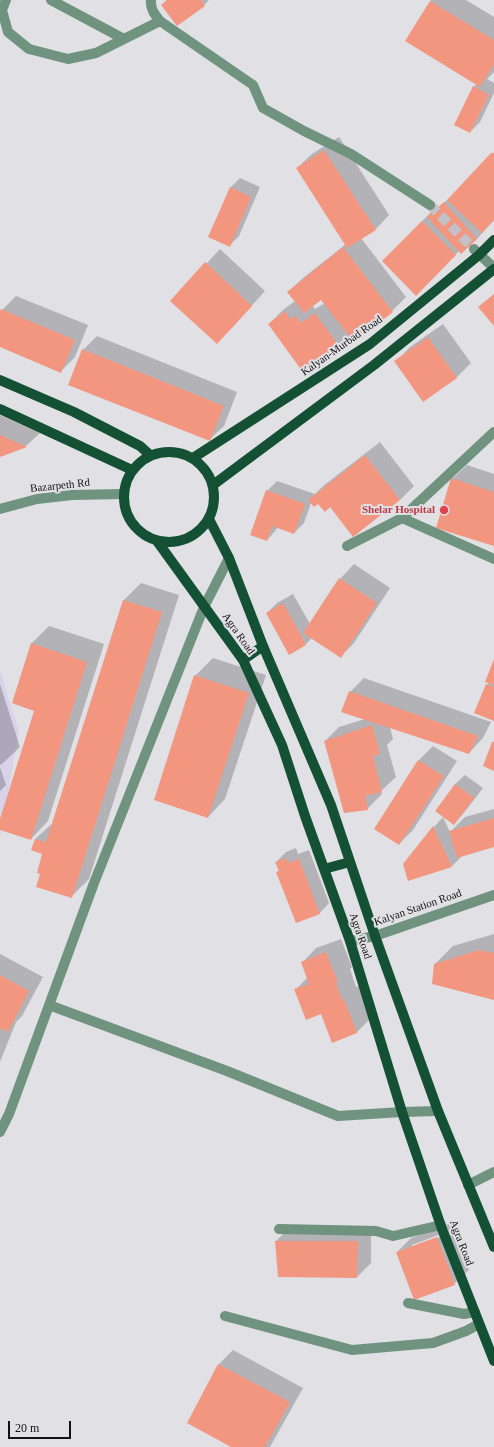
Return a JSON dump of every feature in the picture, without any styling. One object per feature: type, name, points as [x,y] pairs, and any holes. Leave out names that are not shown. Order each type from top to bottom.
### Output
[{"type":"main road","name":"Kalyan-Murbad Road","points":[[193,458],[370,344],[477,252],[494,240]]},
{"type":"main road","points":[[213,485],[374,366],[494,269]]},
{"type":"main road","points":[[0,380],[74,412],[140,446],[150,455]]},
{"type":"main road","points":[[0,409],[132,470]]},
{"type":"main road","points":[[172,451],[183,453],[202,465],[209,475],[213,485],[213,508],[209,519],[193,536],[182,541],[170,543],[157,541],[136,529],[128,518],[124,506],[123,494],[126,482],[132,470],[140,461],[150,455],[172,451]]},
{"type":"main road","name":"Agra Road","points":[[209,519],[229,558],[263,646],[331,805],[375,936],[438,1112],[494,1248]]},
{"type":"main road","name":"Agra Road","points":[[157,541],[243,660],[282,745],[305,816],[350,941],[402,1112],[441,1225],[494,1361]]},
{"type":"main road","points":[[243,660],[263,646]]},
{"type":"main road","points":[[324,869],[350,862]]},
{"type":"street","points":[[6,0],[2,10],[8,32],[29,49],[68,60],[96,53],[160,21]]},
{"type":"street","points":[[51,0],[124,39]]},
{"type":"street","points":[[152,0],[151,4],[153,12],[160,21],[253,85],[263,108],[304,131],[351,154],[430,205]]},
{"type":"street","points":[[477,252],[494,269]]},
{"type":"street","points":[[347,546],[402,518],[494,432]]},
{"type":"street","name":"Bazarpeth Rd","points":[[0,509],[37,499],[72,495],[123,494]]},
{"type":"street","points":[[402,518],[494,559]]},
{"type":"street","points":[[0,1132],[9,1114],[94,883],[204,607],[229,558]]},
{"type":"street","name":"Kalyan Station Road","points":[[350,941],[375,936],[494,895]]},
{"type":"street","points":[[49,1005],[227,1071],[338,1116],[402,1112],[438,1112]]},
{"type":"street","points":[[468,1185],[494,1172]]},
{"type":"street","points":[[279,1229],[376,1231],[393,1236],[441,1225]]},
{"type":"street","points":[[408,1303],[464,1314],[475,1312]]},
{"type":"street","points":[[225,1316],[352,1350],[433,1343],[466,1331],[479,1324]]},
{"type":"shaded area","points":[[0,670],[19,731],[0,839]]},
{"type":"building","points":[[167,0],[201,0],[205,6],[177,26],[161,5]]},
{"type":"building","points":[[430,1],[494,40],[494,64],[480,87],[405,41]]},
{"type":"building","points":[[473,86],[489,95],[470,133],[454,125]]},
{"type":"building","points":[[324,150],[376,230],[347,248],[296,168]]},
{"type":"building","points":[[491,153],[494,153],[494,220],[482,233],[447,200]]},
{"type":"building","points":[[230,187],[251,197],[230,247],[208,237]]},
{"type":"building","points":[[444,202],[477,239],[461,254],[427,217]]},
{"type":"building","points":[[422,221],[456,255],[416,296],[382,261]]},
{"type":"building","points":[[343,247],[393,312],[354,342],[321,300],[304,313],[287,292]]},
{"type":"building","points":[[205,262],[252,306],[217,344],[170,301]]},
{"type":"building","points":[[494,294],[494,326],[478,307]]},
{"type":"building","points":[[1,309],[75,340],[61,373],[0,347]]},
{"type":"building","points":[[285,311],[290,319],[296,316],[301,323],[315,313],[341,349],[305,375],[268,324]]},
{"type":"building","points":[[428,337],[457,378],[423,402],[394,361]]},
{"type":"building","points":[[82,349],[224,406],[210,441],[68,385]]},
{"type":"building","points":[[0,435],[27,447],[0,457]]},
{"type":"building","points":[[365,455],[400,500],[353,537],[330,507],[325,512],[318,504],[314,507],[308,500]]},
{"type":"building","points":[[451,478],[494,492],[494,546],[436,528]]},
{"type":"building","points":[[266,490],[305,504],[294,534],[272,526],[267,541],[250,535]]},
{"type":"building","points":[[339,578],[377,603],[341,658],[303,633]]},
{"type":"building","points":[[123,600],[162,612],[72,898],[36,887],[40,874],[37,873],[42,854],[31,850],[35,839],[46,842]]},
{"type":"building","points":[[283,603],[306,645],[289,655],[266,613]]},
{"type":"building","points":[[31,643],[87,662],[31,840],[0,830],[0,819],[34,711],[12,703]]},
{"type":"building","points":[[494,659],[494,685],[485,682]]},
{"type":"building","points":[[194,675],[249,693],[208,818],[154,800]]},
{"type":"building","points":[[486,684],[494,687],[494,721],[474,713]]},
{"type":"building","points":[[349,691],[478,736],[469,754],[341,712]]},
{"type":"building","points":[[372,725],[380,754],[373,756],[382,792],[365,796],[368,810],[344,813],[324,741]]},
{"type":"building","points":[[492,742],[494,742],[494,771],[483,766]]},
{"type":"building","points":[[418,760],[444,776],[399,845],[374,829]]},
{"type":"building","points":[[455,784],[474,798],[454,825],[435,811]]},
{"type":"building","points":[[494,818],[494,847],[457,858],[449,831]]},
{"type":"building","points":[[433,826],[452,867],[408,881],[403,864]]},
{"type":"building","points":[[286,858],[288,863],[299,859],[320,914],[296,923],[276,872],[279,871],[275,862]]},
{"type":"building","points":[[479,950],[494,953],[494,1000],[432,984],[434,964]]},
{"type":"building","points":[[326,952],[338,982],[336,983],[342,1000],[344,999],[357,1033],[332,1043],[321,1014],[306,1020],[294,989],[309,984],[301,962]]},
{"type":"building","points":[[0,975],[29,991],[8,1032],[0,1028]]},
{"type":"building","points":[[437,1237],[455,1285],[414,1300],[396,1252]]},
{"type":"building","points":[[275,1241],[358,1241],[357,1278],[278,1277]]},
{"type":"building","points":[[218,1364],[290,1402],[265,1447],[231,1447],[187,1423]]},
{"type":"tunnel","points":[[430,205],[474,249]]},
{"type":"place","name":"Shelar Hospital","points":[[444,510]]}]
